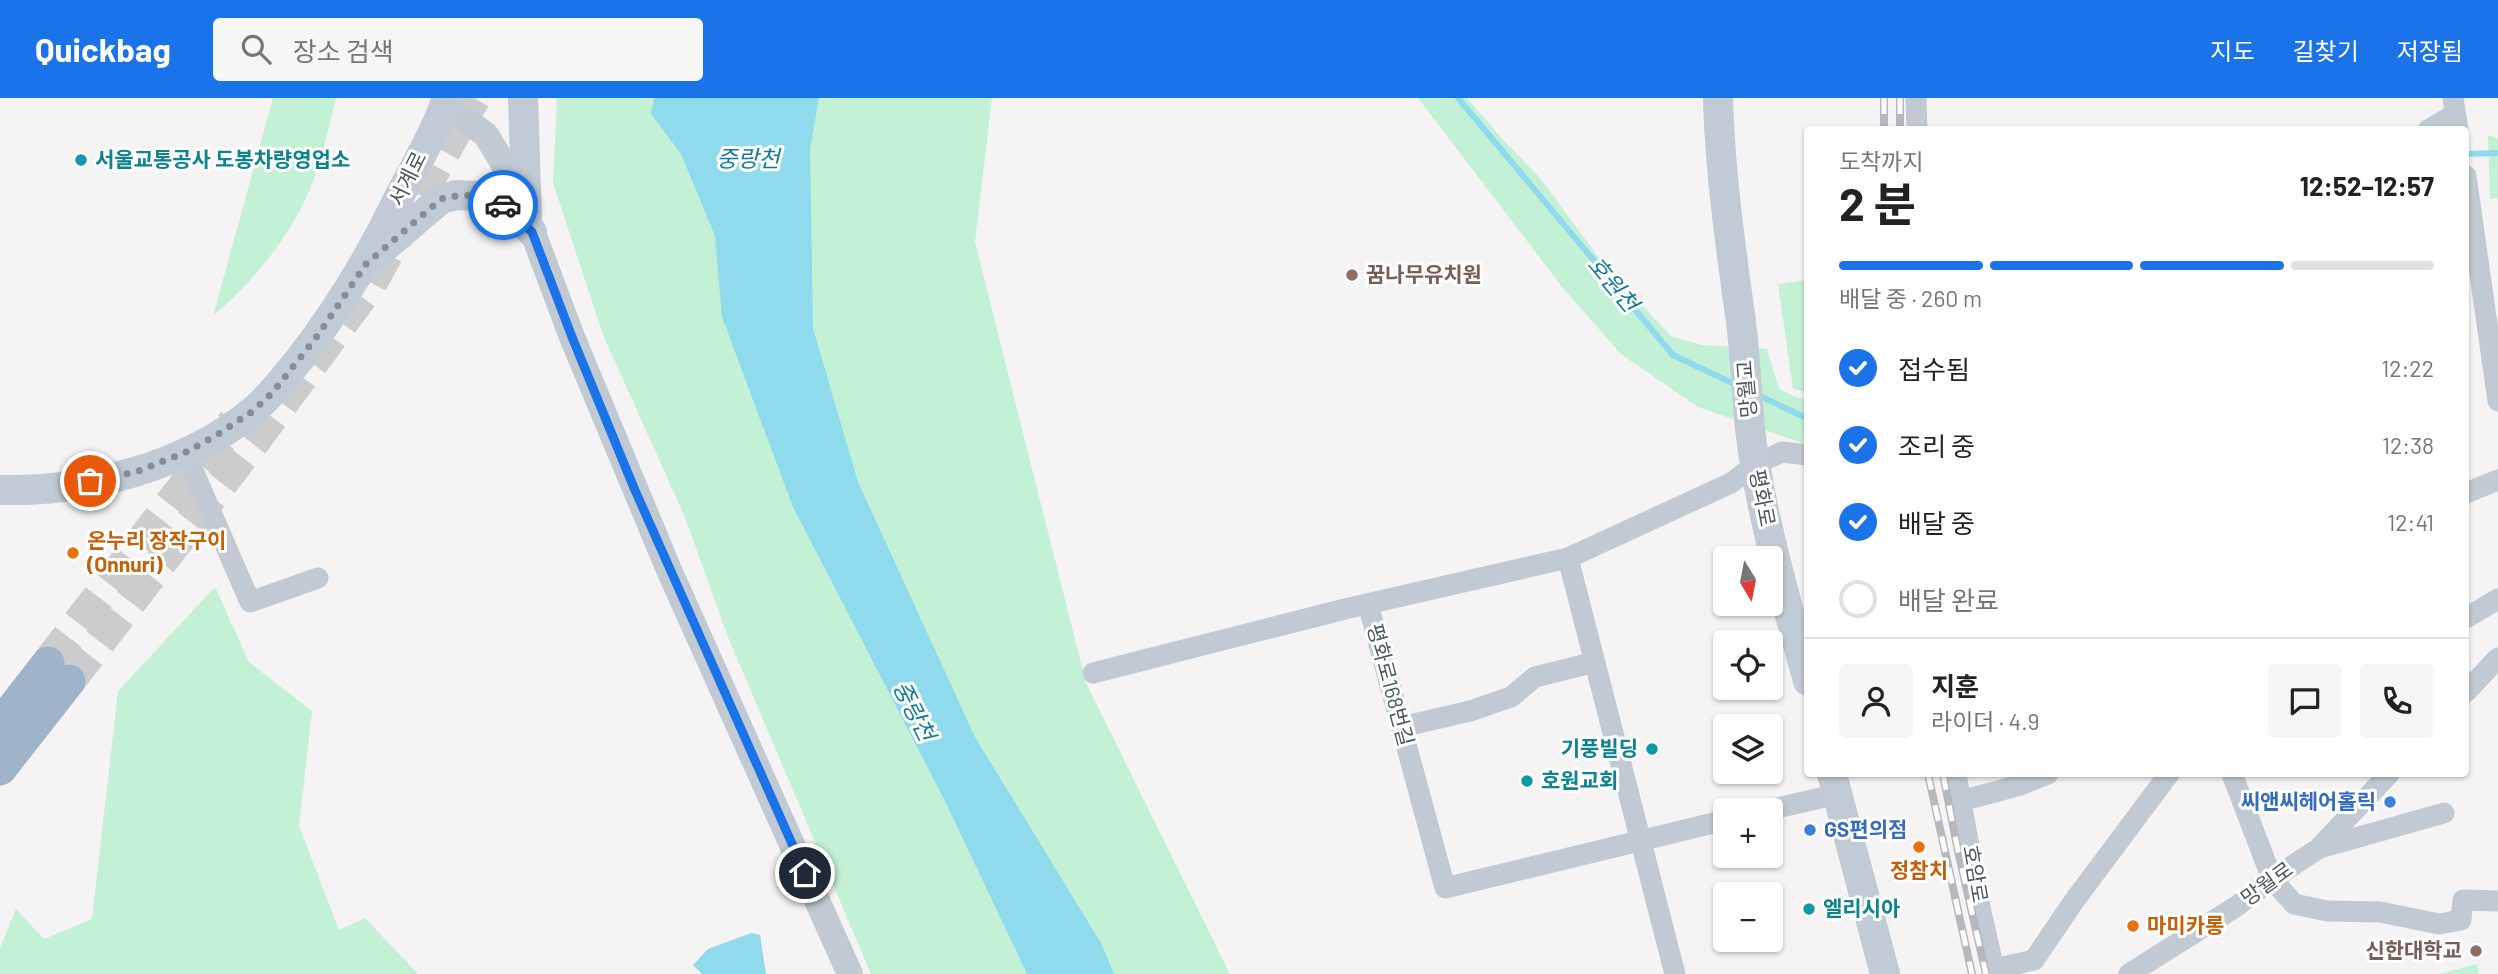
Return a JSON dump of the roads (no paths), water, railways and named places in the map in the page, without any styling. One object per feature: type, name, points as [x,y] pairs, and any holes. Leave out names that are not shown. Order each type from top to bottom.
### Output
[{"type":"highway","points":[[0,725],[59,672],[0,769]]},
{"type":"main road","points":[[523,98],[530,224]]},
{"type":"main road","name":"망월교","points":[[1718,98],[1727,214],[1744,341],[1754,450]]},
{"type":"main road","name":"서계로","points":[[0,490],[20,491],[68,486],[136,472],[186,452],[253,411],[273,392],[324,328],[366,264],[446,101]]},
{"type":"main road","points":[[366,264],[441,199],[457,195],[476,195],[500,202],[530,224]]},
{"type":"main road","name":"평화로","points":[[1754,450],[1769,535],[1804,666]]},
{"type":"main road","points":[[1835,784],[1885,974]]},
{"type":"street","points":[[1916,98],[1917,126]]},
{"type":"street","points":[[446,101],[486,135],[503,163],[530,224],[572,337],[634,488],[850,974]]},
{"type":"street","points":[[2435,126],[2455,114]]},
{"type":"street","points":[[2469,195],[2481,264],[2498,401]]},
{"type":"street","name":"평화로168번길","points":[[1713,823],[1445,888],[1368,604],[1568,558],[1731,483],[1754,450],[1804,455]]},
{"type":"street","points":[[186,452],[250,601],[317,578]]},
{"type":"street","points":[[2469,492],[2498,480]]},
{"type":"street","points":[[1568,558],[1675,974]]},
{"type":"street","points":[[2469,616],[2498,599]]},
{"type":"street","points":[[1093,673],[1368,604]]},
{"type":"street","points":[[2469,689],[2498,658]]},
{"type":"street","points":[[1401,727],[1470,711],[1511,697],[1535,677],[1595,662]]},
{"type":"street","name":"호암로","points":[[1957,777],[1995,971]]},
{"type":"street","points":[[1961,801],[2040,777]]},
{"type":"street","points":[[1995,971],[2034,960],[2074,901],[2167,777]]},
{"type":"street","points":[[2233,777],[2272,879],[2294,904],[2327,911],[2380,912],[2439,924],[2461,920],[2463,900],[2498,901]]},
{"type":"street","name":"망월로","points":[[2129,974],[2237,906],[2318,849],[2386,777]]},
{"type":"street","points":[[1783,804],[1835,784]]},
{"type":"street","points":[[2318,849],[2444,813]]},
{"type":"water","name":"중랑천","points":[[654,98],[819,98],[810,149],[813,328],[858,482],[975,737],[1101,943],[1114,974],[1027,974],[945,801],[793,507],[722,317],[715,236],[681,154],[651,114]]},
{"type":"water","points":[[751,933],[760,935],[766,974],[702,974],[693,965],[708,949]]},
{"type":"waterway","name":"호원천","points":[[1458,98],[1673,355],[1736,385]]},
{"type":"waterway","name":"호원천","points":[[2469,154],[2498,153]]},
{"type":"waterway","name":"호원천","points":[[1756,394],[1804,417]]},
{"type":"tunnel","points":[[69,681],[257,437],[369,286],[474,98]]},
{"type":"tunnel","points":[[48,663],[234,422]]},
{"type":"railway","points":[[1884,98],[1884,126]]},
{"type":"railway","points":[[1900,98],[1900,126]]},
{"type":"railway","points":[[1929,777],[1972,974]]},
{"type":"railway","points":[[1944,777],[1986,974]]},
{"type":"place","name":"서울교통공사 도봉차량영업소","points":[[81,160]]},
{"type":"place","name":"꿈나무유치원","points":[[1352,275]]},
{"type":"place","name":"온누리 장작구이 (Onnuri)","points":[[73,553]]},
{"type":"place","name":"기풍빌딩","points":[[1652,749]]},
{"type":"place","name":"호원교회","points":[[1527,781]]},
{"type":"place","name":"씨앤씨헤어홀릭","points":[[2390,802]]},
{"type":"place","name":"GS편의점","points":[[1810,830]]},
{"type":"place","name":"정참치","points":[[1919,847]]},
{"type":"place","name":"엘리시아","points":[[1809,909]]},
{"type":"place","name":"마미카롱","points":[[2133,926]]},
{"type":"place","name":"신한대학교","points":[[2476,951]]}]
